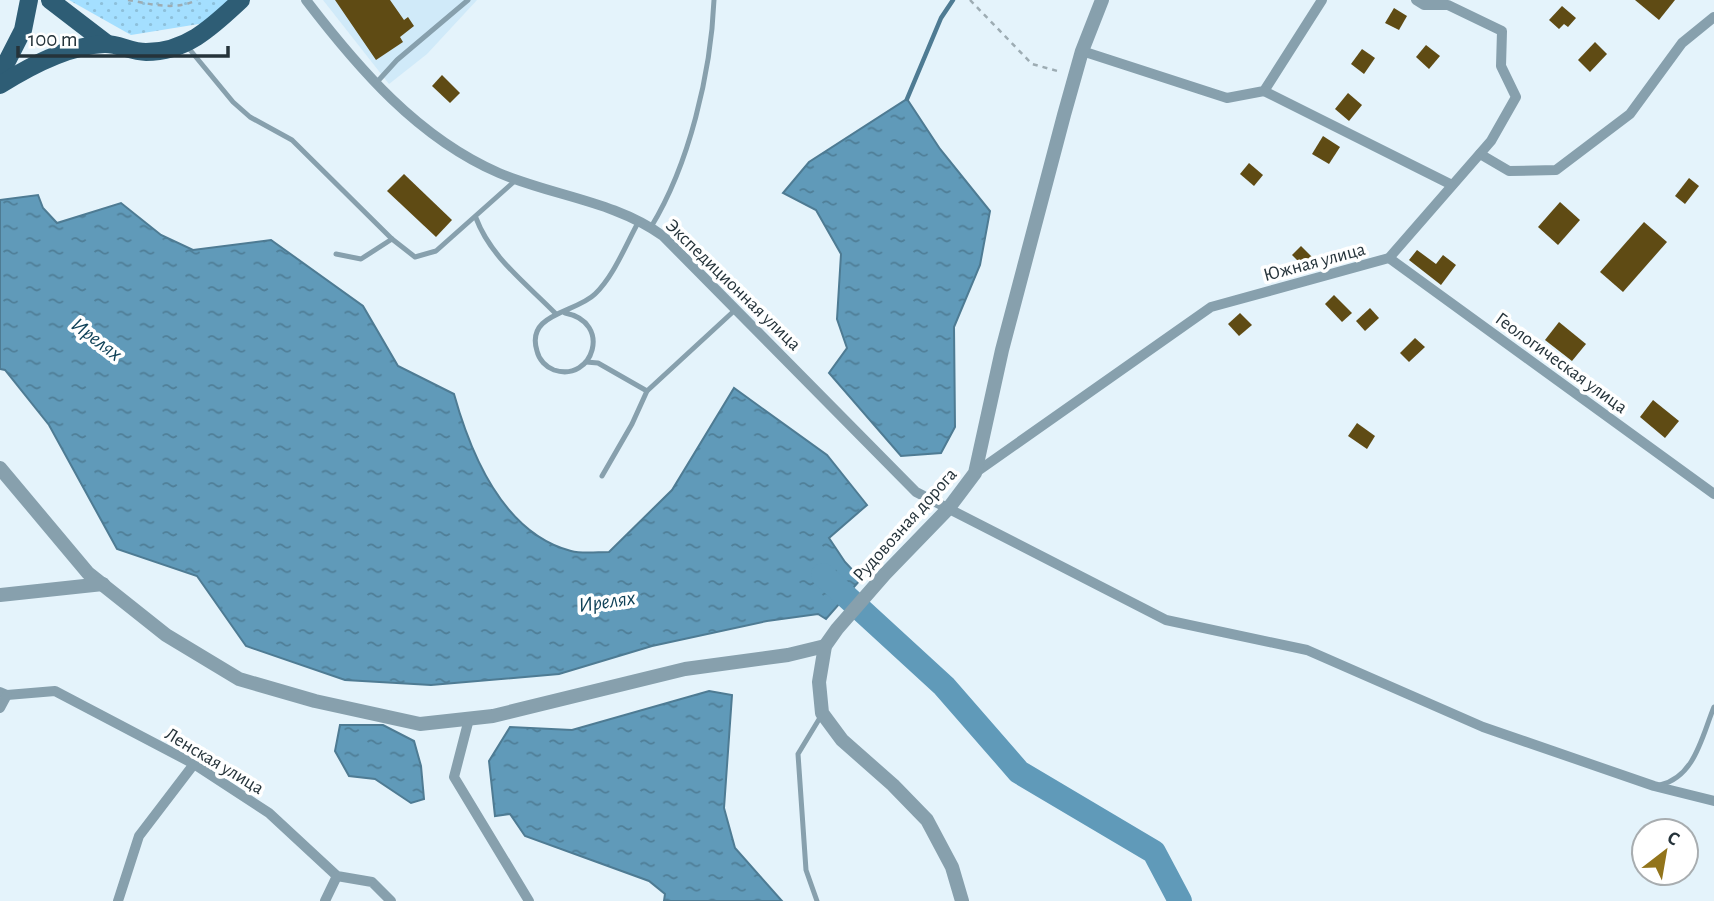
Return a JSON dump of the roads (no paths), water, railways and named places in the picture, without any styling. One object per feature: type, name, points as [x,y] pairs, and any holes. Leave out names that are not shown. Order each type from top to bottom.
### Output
[{"type":"main road","points":[[0,75],[23,30],[29,0]]},
{"type":"main road","points":[[50,0],[106,43],[144,52],[186,45],[216,24],[242,0]]},
{"type":"main road","points":[[0,85],[28,68],[61,54],[106,43]]},
{"type":"street","name":"Экспедиционная улица","points":[[306,0],[375,84],[419,123],[474,161],[517,180],[639,221],[678,248],[735,310],[916,492],[1166,620],[1307,650],[1483,727],[1654,786],[1714,801]]},
{"type":"street","name":"Рудовозная дорога","points":[[822,713],[819,682],[825,646],[872,588],[948,509],[975,473],[1002,350],[1082,51],[1102,0]]},
{"type":"street","points":[[1264,91],[1322,0]]},
{"type":"street","name":"Южная улица","points":[[975,473],[1211,307],[1390,258],[1491,141],[1516,97],[1501,66],[1502,31],[1448,5],[1424,5],[1416,0]]},
{"type":"street","points":[[1480,154],[1509,171],[1556,170],[1630,114],[1682,43],[1714,17]]},
{"type":"street","points":[[1082,51],[1227,98],[1264,91],[1452,186]]},
{"type":"street","name":"Геологическая улица","points":[[1390,258],[1714,494]]},
{"type":"street","points":[[0,468],[88,573],[166,635],[239,679],[315,701],[420,724],[493,716],[685,668],[788,655],[825,646]]},
{"type":"street","points":[[0,595],[103,584]]},
{"type":"street","name":"Ленская улица","points":[[4,693],[55,691],[194,764],[269,813],[337,876]]},
{"type":"street","points":[[0,708],[4,693]]},
{"type":"street","points":[[822,713],[842,740],[893,785],[927,820],[952,867],[962,901]]},
{"type":"street","points":[[469,719],[454,778],[529,901]]},
{"type":"street","points":[[118,901],[139,836],[194,764]]},
{"type":"street","points":[[325,901],[337,876],[372,882],[391,901]]},
{"type":"lane","points":[[375,84],[397,60],[468,0]]},
{"type":"lane","points":[[651,227],[671,192],[692,124],[705,73],[714,0]]},
{"type":"lane","points":[[186,45],[233,102],[250,117],[292,140],[392,239],[415,257],[436,251],[517,180]]},
{"type":"lane","points":[[476,218],[488,244],[508,268],[556,314]]},
{"type":"lane","points":[[565,313],[595,294],[639,221]]},
{"type":"lane","points":[[336,254],[361,259],[392,239]]},
{"type":"lane","points":[[602,476],[632,424],[647,391],[735,310]]},
{"type":"lane","points":[[556,314],[575,314],[589,326],[594,345],[586,362],[571,371],[553,369],[539,358],[535,340],[537,331],[548,317],[556,314]]},
{"type":"lane","points":[[586,362],[598,363],[647,391]]},
{"type":"lane","points":[[1654,786],[1674,781],[1691,764],[1714,707]]},
{"type":"lane","points":[[817,901],[806,870],[798,754],[822,713]]},
{"type":"water","points":[[907,99],[940,149],[990,211],[980,265],[954,327],[955,427],[941,453],[901,456],[829,373],[847,348],[837,319],[841,254],[816,210],[783,193],[809,162]]},
{"type":"water","points":[[38,195],[43,208],[57,223],[121,203],[161,235],[193,250],[271,240],[363,306],[398,366],[454,394],[470,442],[493,489],[526,527],[547,542],[571,551],[609,552],[672,490],[734,388],[827,455],[867,505],[829,538],[845,562],[861,579],[826,619],[818,614],[767,621],[652,646],[559,674],[431,685],[345,680],[246,646],[197,576],[117,549],[49,425],[5,370],[0,369],[0,200]]},
{"type":"water","points":[[709,691],[732,695],[724,808],[735,848],[782,901],[664,901],[665,894],[649,881],[525,836],[510,814],[495,816],[489,761],[510,727],[572,730]]},
{"type":"water","points":[[340,725],[383,725],[414,741],[421,766],[424,799],[411,803],[375,779],[349,776],[335,751]]},
{"type":"waterway","points":[[907,99],[941,18],[953,0]]},
{"type":"waterway","name":"Ирелях","points":[[823,575],[944,686],[1019,772],[1154,852],[1180,901]]}]
